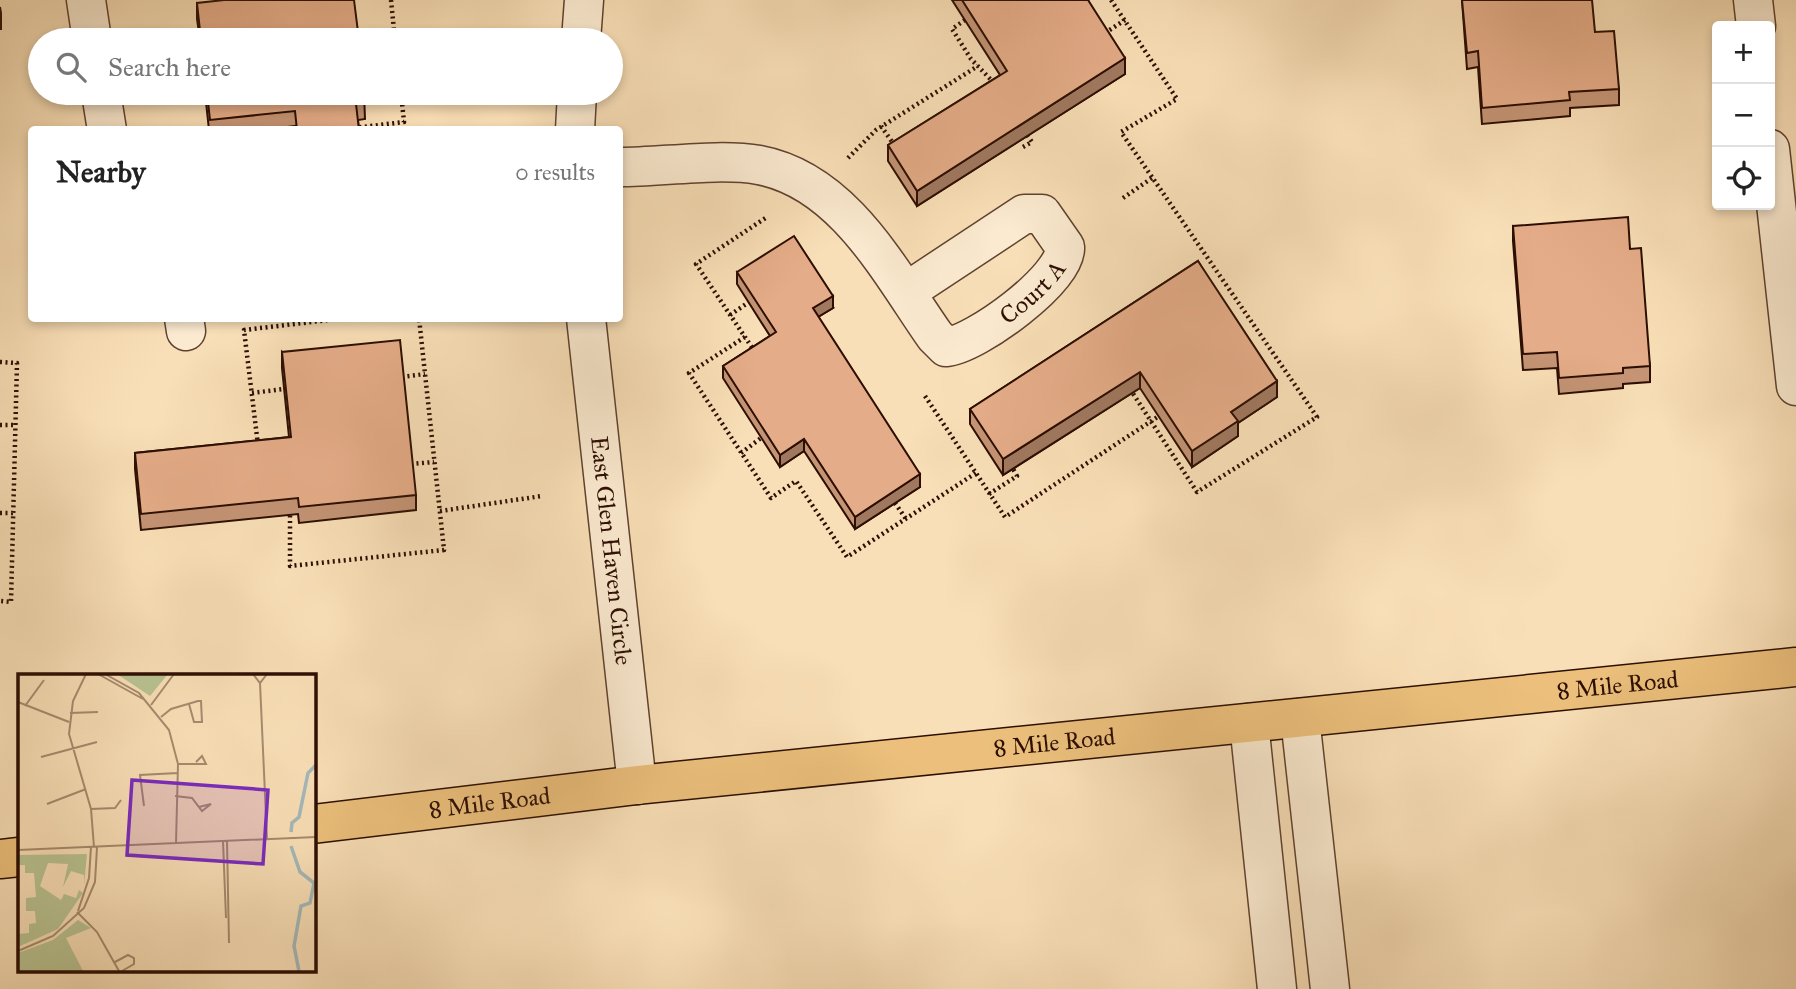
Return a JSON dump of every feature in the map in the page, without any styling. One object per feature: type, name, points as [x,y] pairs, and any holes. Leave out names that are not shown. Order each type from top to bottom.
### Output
[{"type":"main road","name":"8 Mile Road","points":[[315,824],[637,785],[1796,667]]},
{"type":"main road","points":[[0,859],[18,857]]},
{"type":"street","points":[[86,0],[91,28]]},
{"type":"street","points":[[582,28],[584,0]]},
{"type":"street","points":[[1753,0],[1755,21]]},
{"type":"street","points":[[103,105],[106,126]]},
{"type":"street","points":[[575,126],[576,105]]},
{"type":"street","points":[[623,167],[758,165],[781,172],[828,198],[861,232],[906,292]]},
{"type":"street","points":[[1775,195],[1796,387]]},
{"type":"street","name":"East Glen Haven Circle","points":[[586,322],[637,785]]},
{"type":"street","points":[[1300,718],[1330,989]]},
{"type":"street","points":[[1249,723],[1277,989]]},
{"type":"path","points":[[391,0],[394,28]]},
{"type":"path","points":[[1111,0],[1177,99],[1121,132],[1317,417],[1197,492],[1125,382]]},
{"type":"path","points":[[965,20],[952,29],[999,90]]},
{"type":"path","points":[[1101,36],[1125,20]]},
{"type":"path","points":[[842,163],[881,127],[978,65]]},
{"type":"path","points":[[369,126],[404,122],[402,105]]},
{"type":"path","points":[[1020,123],[1031,142],[1023,147]]},
{"type":"path","points":[[881,127],[900,153]]},
{"type":"path","points":[[1123,198],[1152,177]]},
{"type":"path","points":[[762,347],[756,354],[696,264],[776,211]]},
{"type":"path","points":[[1226,301],[1234,296]]},
{"type":"path","points":[[730,315],[749,302]]},
{"type":"path","points":[[271,448],[257,449],[244,330],[311,322]]},
{"type":"path","points":[[289,505],[290,566],[444,550],[419,322]]},
{"type":"path","points":[[745,337],[689,373],[771,498],[796,481],[847,557],[976,473]]},
{"type":"path","points":[[1266,361],[1274,355]]},
{"type":"path","points":[[0,362],[17,363],[11,602],[0,601]]},
{"type":"path","points":[[402,377],[425,374]]},
{"type":"path","points":[[252,393],[284,389]]},
{"type":"path","points":[[925,396],[1005,517],[1159,416]]},
{"type":"path","points":[[0,425],[15,425]]},
{"type":"path","points":[[741,453],[761,438]]},
{"type":"path","points":[[411,464],[435,462]]},
{"type":"path","points":[[989,494],[1017,476],[1013,469]]},
{"type":"path","points":[[440,511],[542,496]]},
{"type":"path","points":[[895,503],[906,519]]},
{"type":"path","points":[[0,513],[13,513]]},
{"type":"building","points":[[224,0],[354,0],[358,28],[200,28],[197,3]]},
{"type":"building","points":[[962,0],[1088,0],[1125,58],[917,191],[888,145],[1007,71]]},
{"type":"building","points":[[1462,0],[1592,0],[1595,32],[1614,31],[1619,89],[1569,92],[1570,100],[1482,108],[1478,51],[1467,53]]},
{"type":"building","points":[[208,105],[356,105],[359,126],[297,126],[295,111],[210,120]]},
{"type":"building","points":[[1628,217],[1630,249],[1641,248],[1650,366],[1623,368],[1623,373],[1559,378],[1557,352],[1523,354],[1513,226]]},
{"type":"building","points":[[794,236],[833,296],[813,308],[920,474],[855,517],[804,439],[780,455],[723,366],[776,332],[737,272]]},
{"type":"building","points":[[1198,261],[1277,381],[1231,412],[1238,421],[1192,451],[1140,372],[1003,459],[970,409]]},
{"type":"building","points":[[400,340],[416,495],[299,507],[298,498],[141,514],[135,453],[291,437],[282,352]]}]
